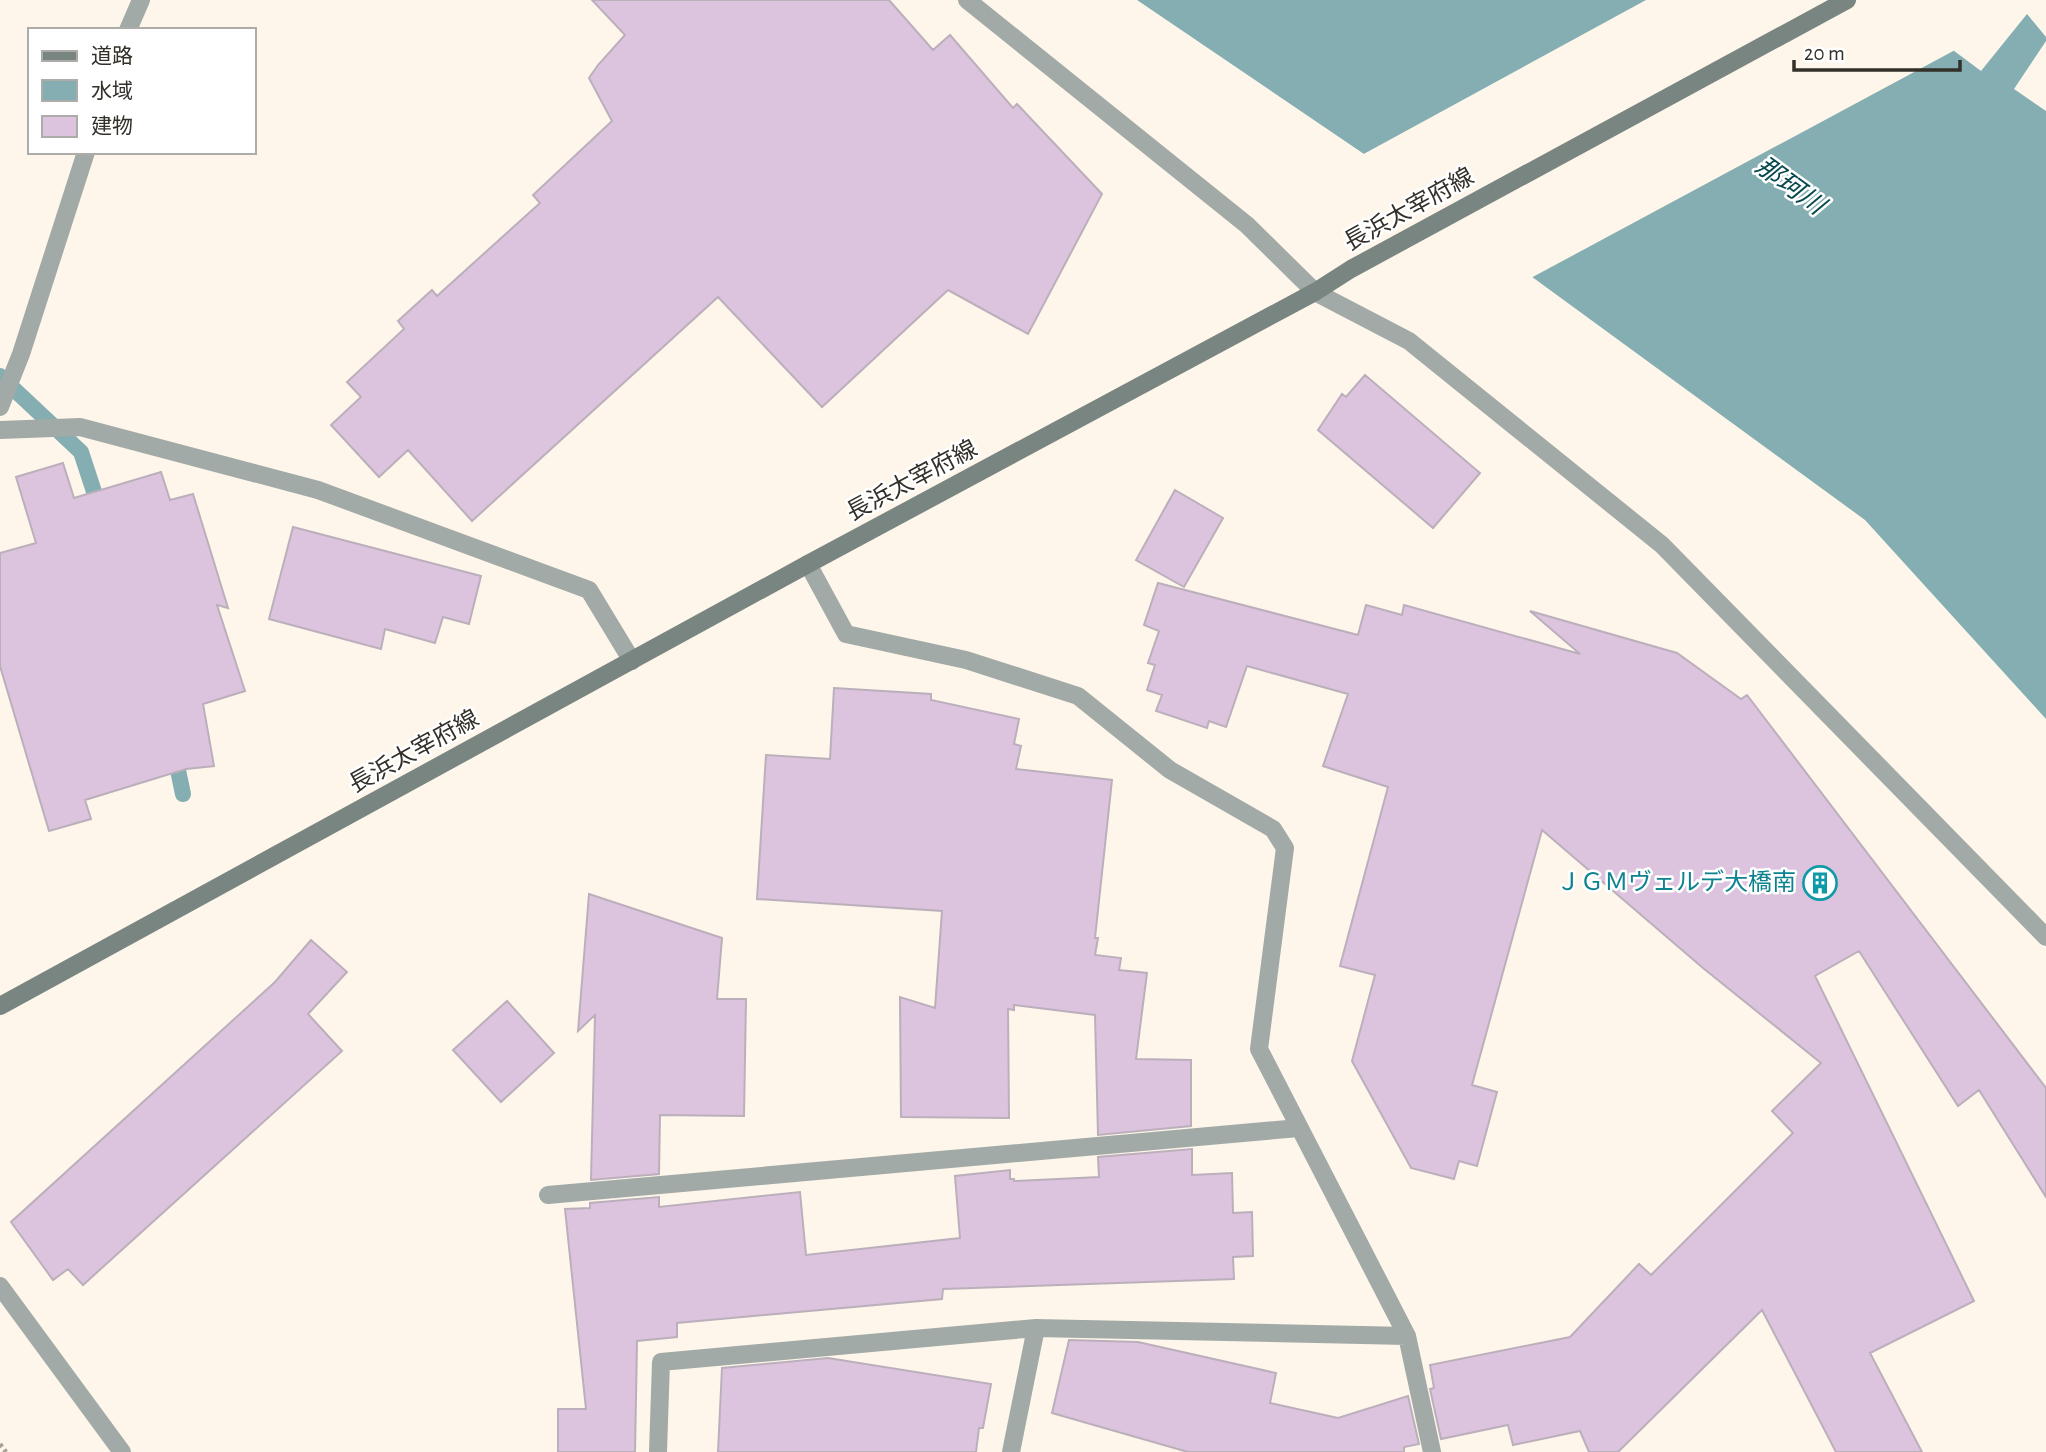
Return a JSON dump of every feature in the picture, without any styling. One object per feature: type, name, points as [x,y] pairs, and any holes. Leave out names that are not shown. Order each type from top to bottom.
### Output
[{"type":"street","points":[[129,28],[141,0]]},
{"type":"street","points":[[967,0],[1247,225],[1315,292],[1409,341],[1662,545],[2046,937]]},
{"type":"street","name":"長浜太宰府線","points":[[0,1006],[1847,0]]},
{"type":"street","points":[[0,407],[21,354],[85,154]]},
{"type":"street","points":[[0,430],[80,427],[318,490],[589,590],[632,661]]},
{"type":"street","points":[[808,564],[846,634],[966,660],[1078,696],[1170,770],[1273,829],[1285,848],[1259,1049],[1407,1336],[1432,1452]]},
{"type":"street","points":[[548,1195],[1299,1128]]},
{"type":"street","points":[[0,1286],[122,1452]]},
{"type":"street","points":[[658,1452],[661,1362],[1036,1328],[1407,1336]]},
{"type":"street","points":[[1011,1452],[1036,1328]]},
{"type":"path","points":[[0,1444],[6,1452]]},
{"type":"water","name":"那珂川","points":[[1137,0],[1886,0],[1981,71],[2027,14],[2046,37],[2014,89],[2046,111],[2046,719],[1865,520],[1364,154]]},
{"type":"pier","points":[[1646,0],[1892,0],[1957,49],[1529,279],[1360,156]]},
{"type":"building","points":[[592,0],[889,0],[933,50],[950,35],[1013,108],[1017,104],[1102,194],[1028,334],[948,290],[822,407],[718,297],[472,521],[408,450],[379,477],[331,425],[361,397],[347,382],[404,329],[398,321],[432,290],[437,296],[540,203],[533,195],[612,121],[589,78],[625,35]]},
{"type":"building","points":[[1365,375],[1480,473],[1433,528],[1318,430],[1342,394],[1346,397]]},
{"type":"building","points":[[63,463],[74,498],[161,472],[170,500],[193,494],[228,608],[217,605],[245,691],[203,704],[214,766],[186,769],[85,800],[91,819],[49,831],[0,666],[0,553],[36,543],[16,477]]},
{"type":"building","points":[[1175,490],[1223,518],[1184,587],[1136,560]]},
{"type":"building","points":[[293,527],[481,576],[469,624],[443,617],[435,643],[385,629],[381,649],[269,619]]},
{"type":"building","points":[[1158,583],[1358,635],[1366,605],[1402,615],[1404,605],[1580,654],[1530,611],[1677,653],[1741,699],[1747,695],[2046,1088],[2046,1197],[1979,1090],[1958,1106],[1859,951],[1815,976],[1974,1301],[1870,1353],[1922,1452],[1836,1452],[1762,1310],[1618,1452],[1589,1452],[1580,1431],[1513,1445],[1508,1425],[1441,1439],[1430,1389],[1434,1388],[1430,1365],[1570,1337],[1639,1264],[1651,1275],[1793,1133],[1772,1111],[1821,1063],[1703,968],[1542,830],[1472,1085],[1497,1092],[1477,1166],[1459,1161],[1454,1179],[1411,1168],[1352,1061],[1375,975],[1340,966],[1388,787],[1323,766],[1348,694],[1247,666],[1226,727],[1209,721],[1207,728],[1156,711],[1162,695],[1147,690],[1155,665],[1148,663],[1159,631],[1144,625]]},
{"type":"building","points":[[834,688],[931,694],[931,700],[1019,719],[1014,744],[1021,746],[1016,769],[1112,780],[1095,955],[1121,958],[1119,970],[1147,973],[1136,1059],[1191,1060],[1191,1126],[1098,1135],[1095,1015],[1014,1005],[1014,1010],[1008,1009],[1009,1118],[901,1117],[900,997],[935,1008],[942,911],[757,899],[766,755],[830,759]]},
{"type":"building","points":[[589,894],[722,938],[717,999],[746,999],[744,1116],[660,1115],[659,1174],[591,1180],[595,1015],[578,1031]]},
{"type":"building","points":[[311,940],[347,972],[308,1014],[342,1051],[83,1285],[68,1269],[53,1280],[11,1222],[275,982]]},
{"type":"building","points":[[507,1001],[554,1053],[501,1102],[453,1050]]},
{"type":"building","points":[[1192,1149],[1192,1175],[1232,1173],[1233,1213],[1252,1212],[1253,1256],[1233,1257],[1234,1279],[943,1289],[942,1299],[677,1323],[677,1337],[637,1341],[635,1452],[558,1452],[558,1409],[586,1409],[565,1209],[590,1208],[590,1203],[659,1197],[659,1207],[800,1192],[806,1255],[960,1238],[955,1176],[1010,1170],[1010,1179],[1014,1181],[1099,1177],[1098,1157]]},
{"type":"building","points":[[1069,1340],[1138,1342],[1276,1373],[1270,1403],[1338,1418],[1408,1396],[1419,1444],[1404,1447],[1404,1452],[1188,1452],[1052,1413]]},
{"type":"building","points":[[828,1358],[991,1384],[983,1428],[979,1428],[976,1452],[718,1452],[722,1368]]},
{"type":"waterway","points":[[0,376],[81,452],[101,513]]},
{"type":"waterway","points":[[174,751],[183,794]]},
{"type":"place","name":"ＪＧＭヴェルデ大橋南","points":[[1820,883]]}]
